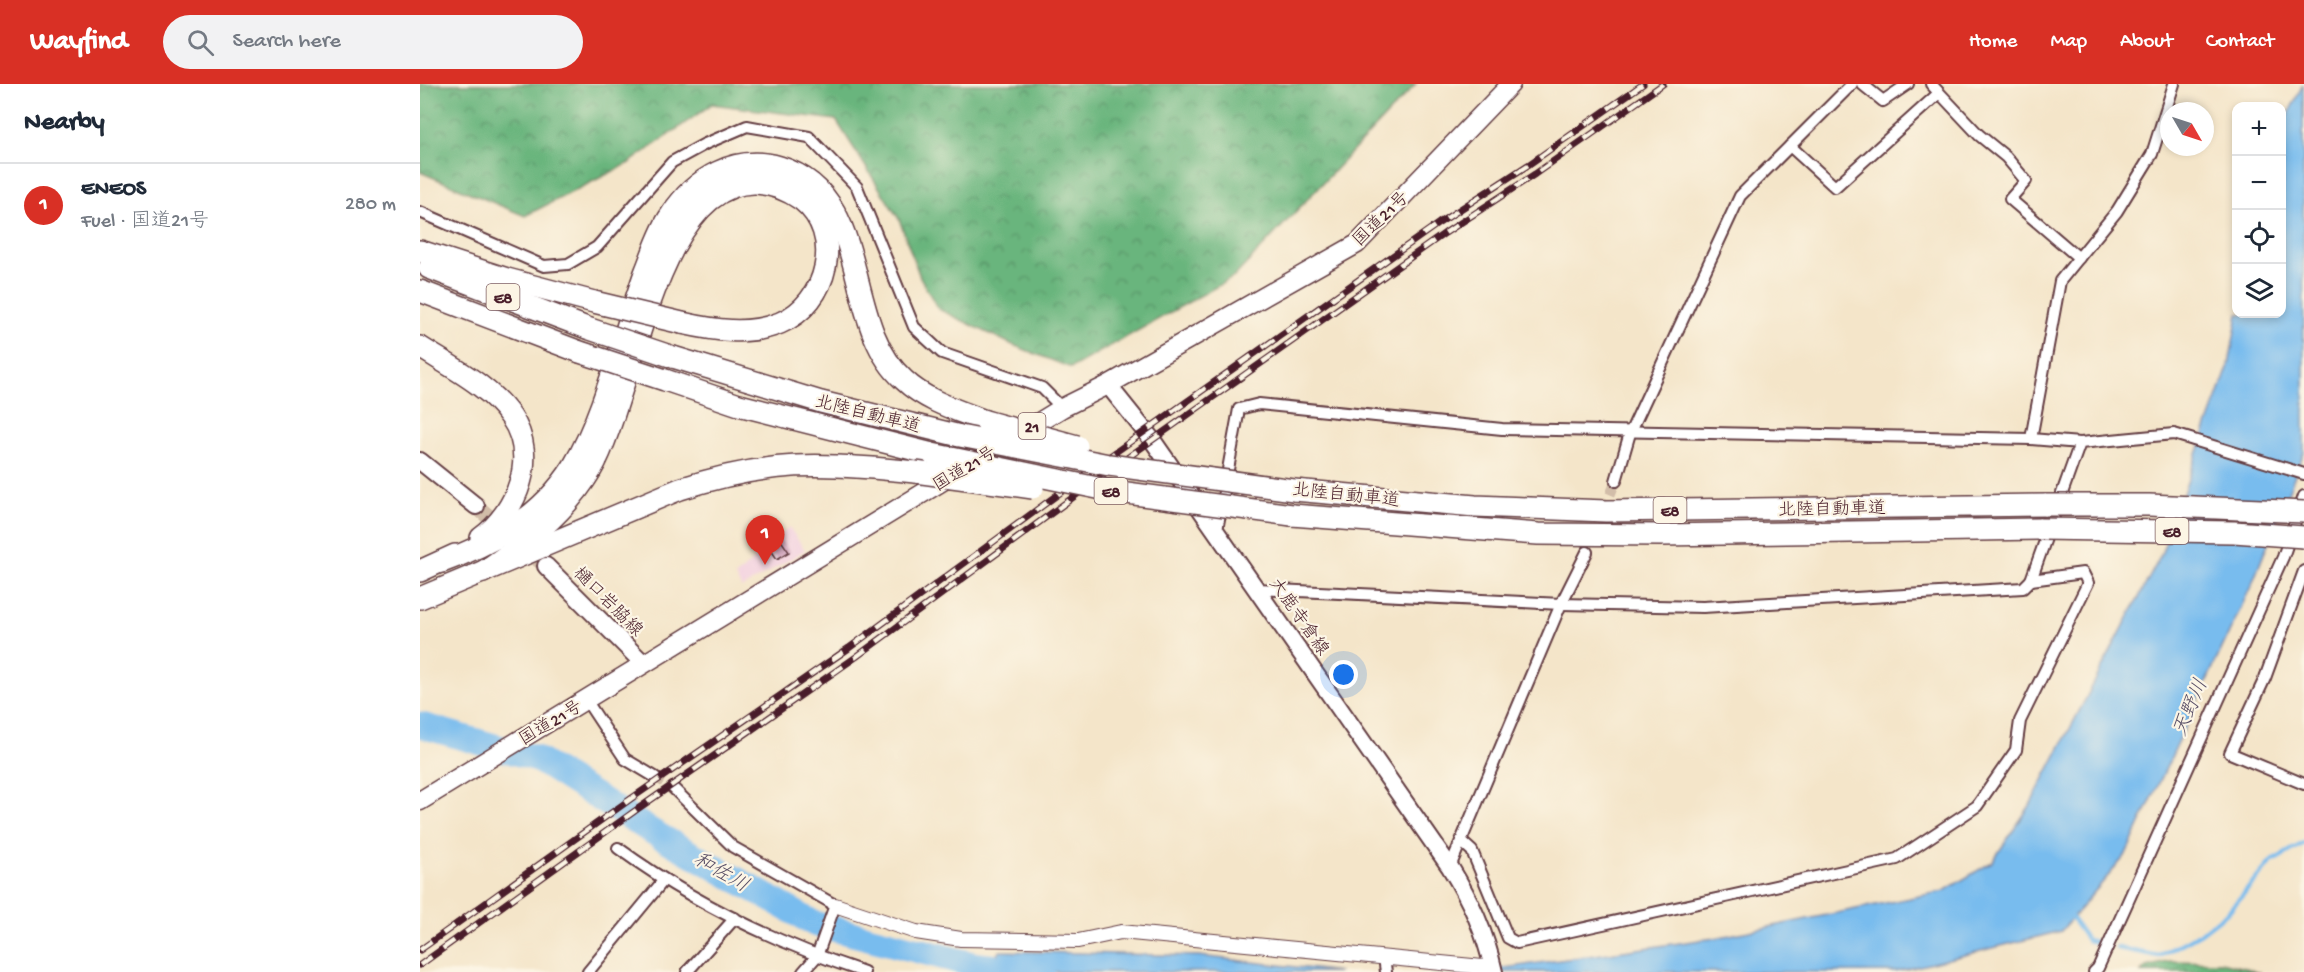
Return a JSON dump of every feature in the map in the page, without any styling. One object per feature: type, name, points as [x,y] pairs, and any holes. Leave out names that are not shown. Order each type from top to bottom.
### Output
[{"type":"highway","name":"国道21号","points":[[420,801],[1062,408],[1108,385],[1357,244],[1511,84]]},
{"type":"highway","points":[[420,571],[477,548],[511,530],[538,510],[557,489],[586,440],[642,282],[670,216],[689,191],[712,173],[736,165],[758,163],[780,168],[802,177],[818,190],[834,210],[844,232],[868,324],[890,365],[904,381],[925,395],[985,421],[1120,456],[1295,486]]},
{"type":"highway","points":[[420,251],[507,279],[594,302],[682,323],[731,331],[781,323],[798,313],[812,298],[823,280],[827,259],[826,238],[818,218],[804,202],[789,191],[768,183],[745,183],[723,190],[703,204],[686,224],[672,248],[603,446],[591,470],[555,515],[512,552],[483,572]]},
{"type":"highway","name":"北陸自動車道","points":[[420,264],[587,328],[821,402],[960,436],[1109,465],[1419,502],[1606,511],[2149,505],[2304,512]]},
{"type":"highway","name":"北陸自動車道","points":[[420,291],[580,352],[739,405],[932,454],[1112,491],[1210,505],[1292,515],[1538,534],[1662,535],[2040,529],[2234,532],[2304,537]]},
{"type":"highway","points":[[420,347],[497,401],[512,418],[524,458],[518,489],[504,515],[482,538],[442,562]]},
{"type":"highway","points":[[420,598],[680,489],[723,475],[764,467],[808,463],[915,472],[1096,496],[1210,505]]},
{"type":"main road","name":"大鹿寺倉線","points":[[1108,385],[1153,441],[1217,530],[1450,867],[1473,903],[1485,935],[1493,970]]},
{"type":"main road","points":[[420,461],[476,506]]},
{"type":"main road","name":"樋口岩脇線","points":[[546,566],[644,664]]},
{"type":"street","points":[[1616,481],[1630,433],[1740,196],[1852,84]]},
{"type":"street","points":[[1862,84],[1883,101],[1908,84]]},
{"type":"street","points":[[1931,84],[1979,135],[2006,157],[2026,181],[2010,199],[2079,258]]},
{"type":"street","points":[[2031,439],[2060,281],[2117,211],[2152,154],[2174,84]]},
{"type":"street","points":[[1790,146],[1835,188],[1939,93]]},
{"type":"street","points":[[420,212],[544,266],[567,264],[597,248],[672,162],[705,144],[747,126],[809,137],[857,187],[914,327],[942,353],[1042,388],[1062,408]]},
{"type":"street","points":[[1217,530],[1239,409],[1259,404],[1502,429],[2031,439],[2080,443],[2174,434],[2304,474]]},
{"type":"street","points":[[1257,589],[1561,604],[1703,607],[2023,588],[2031,580],[2080,443]]},
{"type":"street","points":[[2110,972],[2096,970],[2283,557],[2304,496]]},
{"type":"street","points":[[1450,867],[1561,604],[1587,552]]},
{"type":"street","points":[[2304,571],[2265,678],[2230,753],[2304,783]]},
{"type":"street","points":[[1462,842],[1472,850],[1508,938],[1517,943],[1897,860],[1977,806],[2016,750],[2020,721],[2088,583],[2083,573],[2031,580]]},
{"type":"street","points":[[585,700],[625,759],[655,777]]},
{"type":"street","points":[[673,788],[734,847],[834,911],[916,932],[961,939],[1078,941],[1121,932],[1385,966],[1493,970]]},
{"type":"street","points":[[618,848],[663,881],[735,918],[817,956],[864,972]]},
{"type":"street","points":[[588,972],[663,881]]},
{"type":"street","points":[[803,972],[817,956],[834,911]]},
{"type":"street","points":[[687,972],[735,918]]},
{"type":"shaded area","points":[[789,527],[805,550],[742,588],[735,577]]},
{"type":"green space","points":[[420,84],[1416,84],[1234,277],[1071,368],[1013,345],[938,309],[920,277],[899,219],[836,120],[712,104],[629,163],[525,216],[420,172]]},
{"type":"green space","points":[[2171,961],[2221,962],[2260,972],[2141,972],[2146,967]]},
{"type":"water","name":"天野川","points":[[2303,84],[2304,452],[2252,584],[2125,856],[2061,931],[1896,972],[1476,972],[1715,938],[1944,891],[1992,862],[2029,807],[2161,555],[2229,365],[2237,318],[2286,318],[2286,119]]},
{"type":"water","points":[[1000,951],[1199,956],[1340,972],[981,972]]},
{"type":"building","points":[[778,536],[789,552],[777,559],[769,547]]},
{"type":"waterway","name":"和佐川","points":[[420,725],[535,758],[651,831],[815,924],[975,965],[1042,972]]},
{"type":"waterway","points":[[2117,948],[2159,956],[2201,933],[2227,913],[2271,862],[2304,843]]},
{"type":"waterway","points":[[2068,913],[2087,940],[2096,942]]},
{"type":"tunnel","points":[[1593,536],[1616,481]]},
{"type":"tunnel","points":[[476,506],[546,566]]},
{"type":"tunnel","points":[[655,777],[673,788]]},
{"type":"railway","points":[[420,950],[632,798],[849,648],[1110,456],[1439,223],[1528,165],[1643,84]]},
{"type":"railway","points":[[420,965],[639,808],[856,657],[1117,465],[1445,233],[1535,174],[1663,84]]},
{"type":"place","name":"ENEOS","points":[[765,565]]}]
